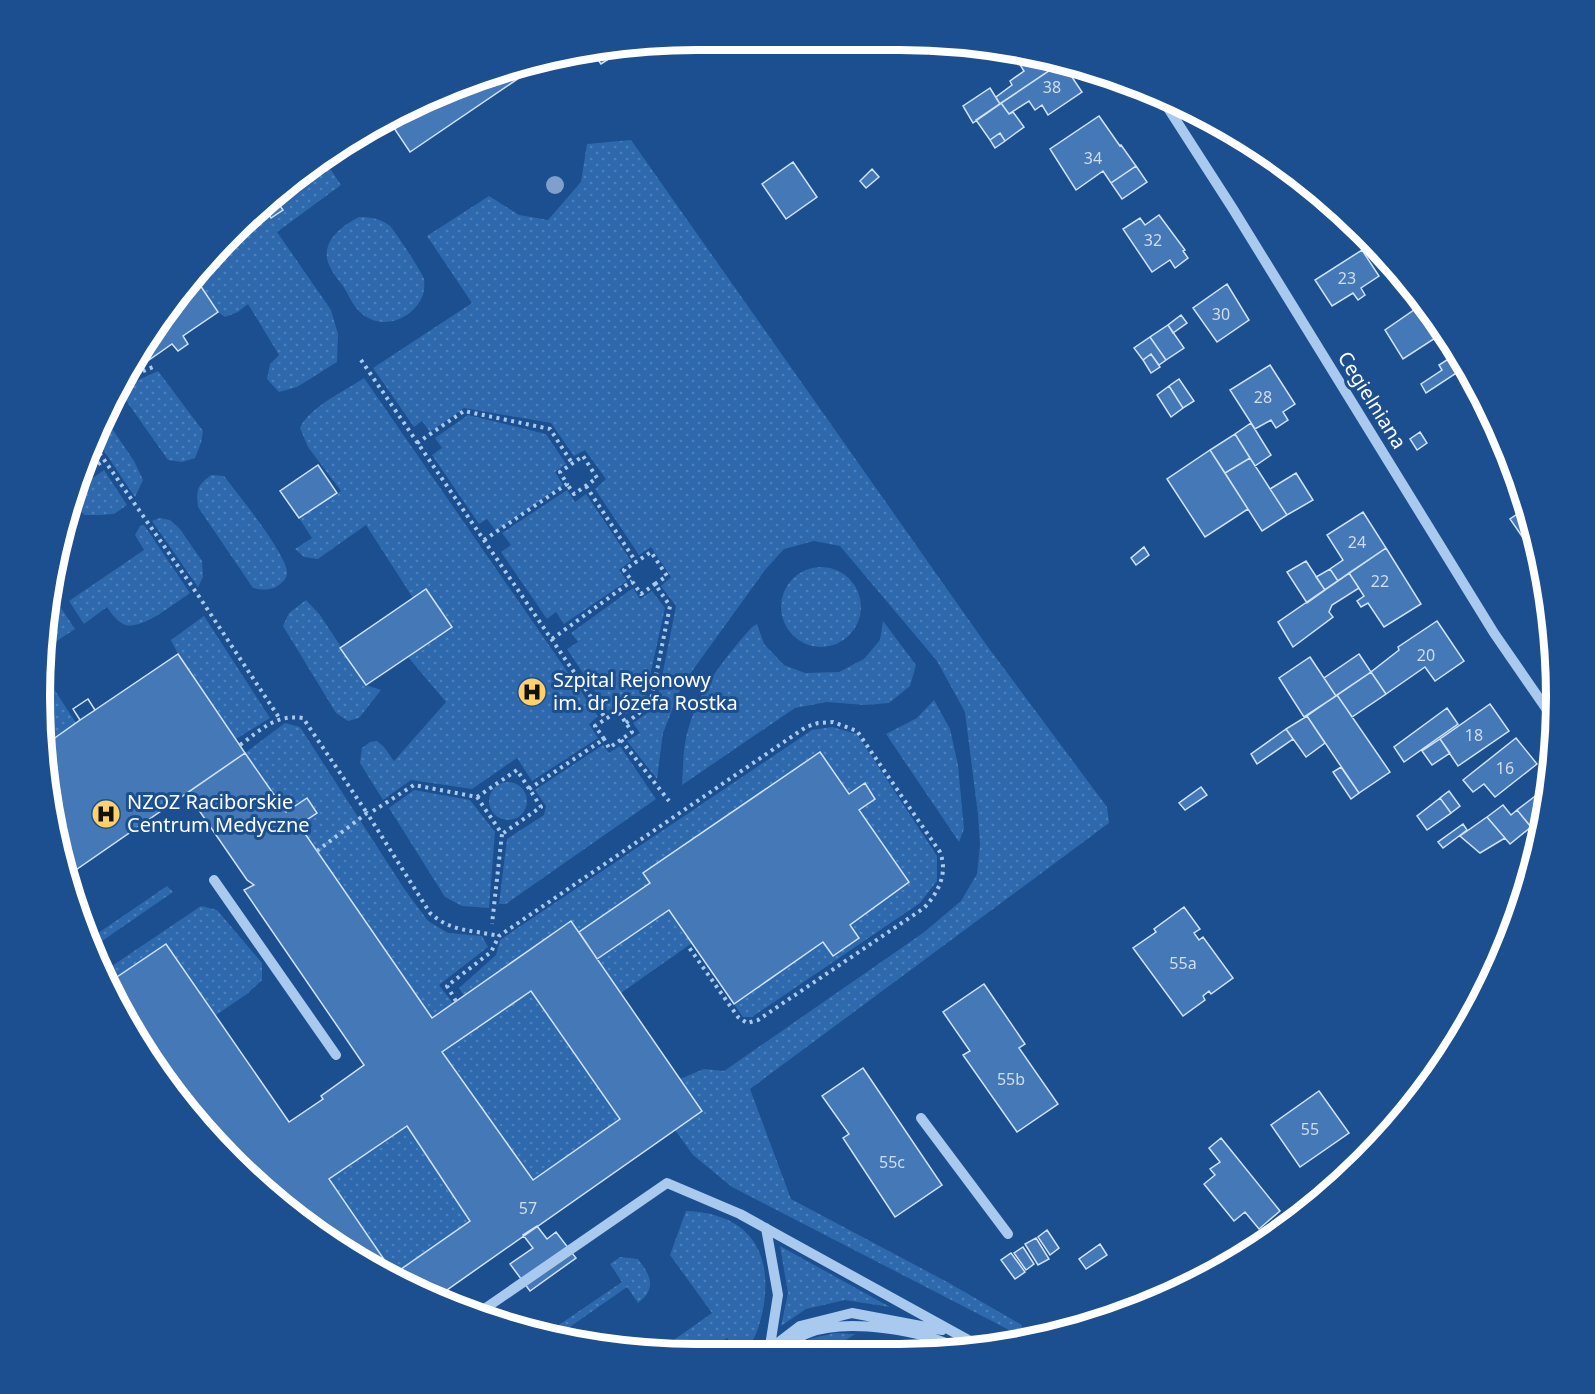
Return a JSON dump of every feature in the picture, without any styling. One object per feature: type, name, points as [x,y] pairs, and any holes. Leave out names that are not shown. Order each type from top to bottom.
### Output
[{"type":"street","name":"Cegielniana","points":[[1169,109],[1233,209],[1494,633],[1545,708]]},
{"type":"street","points":[[214,880],[336,1055]]},
{"type":"street","points":[[921,1118],[1008,1233]]},
{"type":"street","points":[[485,1308],[667,1183],[740,1214],[968,1340]]},
{"type":"street","points":[[766,1228],[778,1295],[770,1344]]},
{"type":"street","points":[[779,1344],[800,1326],[852,1312],[951,1331]]},
{"type":"street","points":[[787,1344],[806,1334],[832,1327],[862,1326],[921,1335],[945,1343]]},
{"type":"path","points":[[361,360],[606,719]]},
{"type":"path","points":[[135,375],[153,368]]},
{"type":"path","points":[[417,443],[464,411],[550,429],[572,464]]},
{"type":"path","points":[[98,451],[198,595],[280,719]]},
{"type":"path","points":[[583,456],[597,478],[574,494],[567,484],[560,472],[583,456]]},
{"type":"path","points":[[91,470],[104,460]]},
{"type":"path","points":[[483,540],[567,484]]},
{"type":"path","points":[[586,486],[636,562]]},
{"type":"path","points":[[651,552],[667,576],[641,594],[624,570],[636,562],[651,552]]},
{"type":"path","points":[[552,639],[632,581]]},
{"type":"path","points":[[626,723],[650,705],[670,606],[655,584]]},
{"type":"path","points":[[618,711],[632,732],[609,748],[595,726],[606,719],[618,711]]},
{"type":"path","points":[[240,745],[274,721],[289,716],[303,718],[430,913],[441,923],[460,930],[499,936]]},
{"type":"path","points":[[456,1001],[447,986],[491,952],[499,936],[806,727],[833,722],[857,730],[940,852],[944,862],[942,878],[933,898],[924,908],[758,1020],[747,1023],[738,1017],[688,946]]},
{"type":"path","points":[[529,789],[604,739]]},
{"type":"path","points":[[621,740],[669,801]]},
{"type":"path","points":[[477,797],[516,770],[529,789],[541,807],[502,834]]},
{"type":"path","points":[[373,811],[414,785],[477,797],[502,834],[492,924]]},
{"type":"path","points":[[317,851],[367,813]]},
{"type":"shaded area","points":[[631,140],[985,643],[1107,807],[1109,823],[750,1089],[791,1199],[949,1283],[1022,1325],[1023,1332],[1016,1333],[732,1187],[693,1155],[675,1130],[702,1111],[680,1079],[704,1069],[724,1071],[923,933],[961,901],[977,874],[980,845],[978,815],[965,712],[937,661],[840,546],[814,541],[784,549],[765,570],[682,685],[663,733],[657,779],[627,741],[640,733],[633,723],[656,707],[676,606],[661,586],[671,577],[651,547],[639,555],[595,489],[606,479],[585,450],[574,456],[551,423],[464,408],[430,432],[422,421],[414,427],[373,368],[472,303],[427,236],[489,196],[519,215],[548,220],[581,182],[587,144]]},
{"type":"shaded area","points":[[328,165],[341,185],[277,232],[331,310],[338,334],[337,362],[297,387],[279,392],[267,379],[270,364],[279,355],[248,304],[238,312],[225,317],[218,312],[199,283],[239,239],[270,210]]},
{"type":"shaded area","points":[[359,217],[374,218],[389,225],[424,279],[422,297],[411,312],[404,317],[386,322],[369,318],[361,313],[330,267],[327,259],[329,243],[345,225]]},
{"type":"shaded area","points":[[158,371],[203,431],[195,458],[182,462],[168,460],[123,397],[130,384]]},
{"type":"shaded area","points":[[364,378],[598,716],[589,724],[598,738],[532,781],[517,758],[472,789],[411,780],[383,800],[360,763],[362,748],[370,742],[377,741],[394,761],[446,702],[408,657],[451,627],[426,589],[413,598],[366,525],[318,559],[304,557],[295,549],[312,538],[299,518],[341,491],[308,447],[300,428],[319,406]]},
{"type":"shaded area","points":[[468,415],[546,434],[566,464],[555,472],[563,485],[496,531],[487,519],[479,524],[432,455],[442,448],[435,438]]},
{"type":"shaded area","points":[[110,425],[134,461],[143,480],[135,497],[100,446]]},
{"type":"shaded area","points":[[104,470],[127,505],[114,514],[85,515],[78,509],[86,483]]},
{"type":"shaded area","points":[[211,475],[224,476],[280,553],[287,574],[276,587],[266,590],[253,588],[198,507],[198,488]]},
{"type":"shaded area","points":[[567,490],[575,502],[586,494],[631,561],[619,570],[627,581],[564,624],[556,612],[547,619],[501,552],[511,545],[502,533]]},
{"type":"shaded area","points":[[160,518],[170,520],[180,529],[202,561],[203,577],[198,587],[152,521]]},
{"type":"shaded area","points":[[144,525],[190,593],[148,621],[138,624],[130,626],[123,624],[107,607],[84,624],[69,601],[144,550],[135,535],[140,526]]},
{"type":"shaded area","points":[[821,567],[836,570],[849,579],[858,592],[861,607],[858,622],[849,635],[836,644],[821,647],[806,644],[793,635],[784,622],[781,607],[784,592],[793,579],[806,570]]},
{"type":"shaded area","points":[[633,588],[640,599],[652,591],[665,608],[644,703],[626,714],[619,704],[608,711],[567,649],[578,642],[571,633]]},
{"type":"shaded area","points":[[306,600],[320,615],[366,685],[381,690],[359,718],[348,721],[336,713],[283,626],[289,613]]},
{"type":"shaded area","points":[[61,608],[75,629],[52,644],[55,612]]},
{"type":"shaded area","points":[[204,616],[270,718],[236,739],[178,654],[171,640]]},
{"type":"shaded area","points":[[883,621],[916,665],[910,686],[889,703],[865,705],[827,702],[795,708],[682,785],[685,743],[695,710],[710,680],[752,627],[757,624],[764,644],[784,665],[805,673],[839,672],[864,659],[880,640]]},
{"type":"shaded area","points":[[50,683],[76,723],[51,741]]},
{"type":"shaded area","points":[[934,700],[950,729],[958,765],[964,829],[959,842],[886,734],[917,718]]},
{"type":"shaded area","points":[[285,723],[300,727],[405,890],[428,921],[448,933],[482,936],[488,947],[439,985],[453,1003],[432,1018],[299,825],[317,813],[307,798],[286,812],[245,753]]},
{"type":"shaded area","points":[[832,727],[857,734],[937,856],[937,881],[920,903],[752,1017],[743,1017],[734,1004],[823,942],[833,956],[858,938],[850,925],[909,882],[859,810],[875,799],[865,784],[849,794],[650,883],[579,932],[571,922],[464,996],[459,988],[496,955],[500,940],[812,730]]},
{"type":"shaded area","points":[[603,745],[609,753],[620,746],[656,799],[506,904],[499,904],[507,839],[544,815],[546,806],[535,790]]},
{"type":"shaded area","points":[[508,782],[521,788],[527,801],[521,814],[508,820],[495,814],[489,801],[495,788]]},
{"type":"shaded area","points":[[414,790],[470,800],[495,832],[489,908],[462,906],[445,897],[389,808]]},
{"type":"shaded area","points":[[167,886],[173,892],[98,944],[95,935]]},
{"type":"shaded area","points":[[201,906],[217,910],[262,963],[262,980],[247,994],[216,1015],[166,944],[114,979],[109,968]]},
{"type":"shaded area","points":[[669,910],[692,943],[621,993],[597,959]]},
{"type":"shaded area","points":[[531,991],[620,1119],[533,1180],[442,1052]]},
{"type":"shaded area","points":[[407,1126],[470,1221],[398,1271],[389,1266],[329,1179]]},
{"type":"shaded area","points":[[686,1211],[708,1213],[726,1219],[741,1228],[752,1239],[760,1253],[765,1289],[763,1310],[750,1344],[731,1344],[727,1338],[719,1344],[669,1343],[712,1313],[670,1255]]},
{"type":"shaded area","points":[[780,1246],[890,1307],[845,1300],[806,1309],[781,1326],[788,1293]]},
{"type":"shaded area","points":[[620,1257],[638,1259],[649,1276],[650,1282],[644,1298],[638,1303],[627,1287],[565,1331],[554,1328],[622,1282],[610,1264]]},
{"type":"shaded area","points":[[835,1333],[855,1334],[840,1344],[802,1344],[809,1339]]},
{"type":"building","points":[[615,55],[601,64],[596,58]]},
{"type":"building","points":[[1018,61],[1052,69],[1000,104],[996,97],[1012,85],[1010,81],[1024,71]]},
{"type":"building","points":[[1052,69],[1069,73],[1082,92],[1048,115],[1042,105],[1035,110],[1029,101],[1009,114],[1001,103]]},
{"type":"building","points":[[527,73],[410,152],[392,126],[449,99]]},
{"type":"building","points":[[990,88],[1000,104],[973,123],[963,106]]},
{"type":"building","points":[[1001,103],[1009,114],[1013,112],[1024,127],[1005,141],[1000,133],[990,140],[976,120]]},
{"type":"building","points":[[1099,116],[1136,166],[1111,183],[1103,171],[1076,190],[1050,149]]},
{"type":"building","points":[[1000,133],[1005,141],[995,148],[990,140]]},
{"type":"building","points":[[793,162],[817,197],[786,219],[762,184]]},
{"type":"building","points":[[1136,166],[1147,182],[1122,199],[1111,183]]},
{"type":"building","points":[[872,169],[879,177],[866,188],[860,181]]},
{"type":"building","points":[[278,203],[283,210],[271,218],[267,212]]},
{"type":"building","points":[[1159,215],[1185,250],[1183,251],[1188,258],[1175,268],[1170,260],[1152,272],[1123,229],[1140,218],[1145,225]]},
{"type":"building","points":[[1362,250],[1379,276],[1361,288],[1365,295],[1358,300],[1353,293],[1332,306],[1315,280]]},
{"type":"building","points":[[199,283],[218,312],[183,336],[188,344],[178,351],[172,344],[149,360],[146,357],[159,337]]},
{"type":"building","points":[[1227,284],[1249,320],[1217,342],[1193,308]]},
{"type":"building","points":[[1416,309],[1436,337],[1403,359],[1385,330]]},
{"type":"building","points":[[1181,315],[1187,323],[1173,333],[1168,325]]},
{"type":"building","points":[[1168,325],[1184,348],[1166,360],[1150,337]]},
{"type":"building","points":[[1150,337],[1166,360],[1159,365],[1151,354],[1143,360],[1134,348]]},
{"type":"building","points":[[1151,354],[1160,367],[1151,373],[1143,360]]},
{"type":"building","points":[[1450,358],[1458,372],[1426,393],[1421,384],[1442,370],[1439,365]]},
{"type":"building","points":[[1270,365],[1295,404],[1283,412],[1288,420],[1276,428],[1271,420],[1255,429],[1230,390]]},
{"type":"building","points":[[1179,379],[1194,401],[1183,408],[1169,386]]},
{"type":"building","points":[[1169,386],[1183,408],[1171,417],[1157,395]]},
{"type":"building","points":[[1251,423],[1271,455],[1255,466],[1235,434]]},
{"type":"building","points":[[1420,432],[1427,443],[1417,450],[1410,439]]},
{"type":"building","points":[[1235,434],[1250,458],[1225,473],[1210,450]]},
{"type":"building","points":[[1210,450],[1248,509],[1205,537],[1167,479]]},
{"type":"building","points":[[1250,458],[1287,515],[1262,531],[1225,473]]},
{"type":"building","points":[[318,465],[337,493],[299,518],[280,491]]},
{"type":"building","points":[[1296,473],[1313,500],[1287,515],[1270,489]]},
{"type":"building","points":[[1363,512],[1386,548],[1338,581],[1330,569],[1343,560],[1327,535]]},
{"type":"building","points":[[1518,513],[1526,542],[1510,519]]},
{"type":"building","points":[[1144,547],[1149,555],[1136,565],[1131,558]]},
{"type":"building","points":[[1386,548],[1421,604],[1384,627],[1368,603],[1361,607],[1357,601],[1364,596],[1349,573]]},
{"type":"building","points":[[1306,561],[1325,590],[1307,603],[1287,572]]},
{"type":"building","points":[[1330,569],[1338,581],[1325,590],[1316,577]]},
{"type":"building","points":[[1349,573],[1359,588],[1332,605],[1329,612],[1333,617],[1293,647],[1278,622]]},
{"type":"building","points":[[426,589],[452,627],[366,685],[340,648]]},
{"type":"building","points":[[1437,621],[1464,661],[1435,681],[1425,667],[1386,694],[1371,672],[1399,650],[1398,647]]},
{"type":"building","name":"NZOZ Raciborskie Centrum Medyczne","points":[[178,654],[245,753],[74,871],[62,823],[51,741],[80,720],[73,709],[88,699],[95,710]]},
{"type":"building","points":[[1359,654],[1371,672],[1336,696],[1324,678]]},
{"type":"building","points":[[1310,657],[1336,696],[1304,717],[1279,678]]},
{"type":"building","points":[[1371,672],[1386,694],[1352,717],[1337,695]]},
{"type":"building","points":[[1337,695],[1390,772],[1359,793],[1307,716]]},
{"type":"building","points":[[88,699],[95,710],[80,720],[73,709]]},
{"type":"building","points":[[1490,704],[1509,731],[1458,766],[1440,739]]},
{"type":"building","points":[[1447,708],[1458,724],[1404,762],[1394,747]]},
{"type":"building","points":[[1307,716],[1325,743],[1306,757],[1286,729]]},
{"type":"building","points":[[1286,729],[1293,739],[1257,764],[1251,754]]},
{"type":"building","points":[[1516,738],[1537,764],[1495,797],[1484,784],[1473,792],[1463,780]]},
{"type":"building","points":[[1440,739],[1450,753],[1432,765],[1422,751]]},
{"type":"building","points":[[820,752],[849,794],[865,783],[875,799],[859,810],[909,882],[850,925],[859,938],[833,956],[823,942],[734,1004],[669,910],[597,959],[579,932],[650,883],[643,873]]},
{"type":"building","points":[[245,753],[286,812],[307,798],[317,813],[299,825],[432,1018],[571,921],[702,1111],[443,1292],[411,1278],[398,1271],[470,1221],[407,1126],[329,1179],[389,1266],[303,1211],[239,1155],[183,1091],[136,1021],[114,979],[166,944],[289,1122],[323,1099],[321,1096],[364,1065],[244,890],[254,885],[247,880],[187,793]],"holes":[[[531,991],[620,1119],[533,1180],[442,1052]]]},
{"type":"building","points":[[1341,767],[1359,793],[1351,799],[1333,772]]},
{"type":"building","points":[[1201,787],[1207,795],[1185,810],[1179,803]]},
{"type":"building","points":[[1449,791],[1460,806],[1451,813],[1440,798]]},
{"type":"building","points":[[1538,794],[1532,828],[1517,810]]},
{"type":"building","points":[[1440,798],[1451,813],[1427,830],[1417,816]]},
{"type":"building","points":[[1503,805],[1511,815],[1517,810],[1531,827],[1510,844],[1487,817]]},
{"type":"building","points":[[1487,817],[1505,838],[1480,853],[1460,836]]},
{"type":"building","points":[[1463,824],[1467,830],[1443,848],[1438,842]]},
{"type":"building","points":[[1184,907],[1200,929],[1194,933],[1199,940],[1203,937],[1233,978],[1211,994],[1209,991],[1203,996],[1205,1000],[1183,1016],[1133,948],[1156,932],[1154,929]]},
{"type":"building","points":[[984,984],[1025,1044],[1019,1048],[1058,1104],[1017,1132],[963,1055],[970,1051],[943,1012]]},
{"type":"building","points":[[863,1068],[942,1185],[895,1217],[843,1138],[849,1134],[822,1096]]},
{"type":"building","points":[[1319,1091],[1349,1133],[1300,1167],[1271,1125]]},
{"type":"building","points":[[1221,1138],[1280,1211],[1259,1229],[1245,1212],[1234,1221],[1204,1184],[1215,1175],[1210,1169],[1220,1162],[1209,1148]]},
{"type":"building","points":[[537,1226],[547,1239],[556,1232],[576,1258],[530,1291],[510,1264],[533,1248],[523,1235]]},
{"type":"building","points":[[1047,1230],[1059,1248],[1050,1255],[1038,1237]]},
{"type":"building","points":[[1036,1238],[1049,1259],[1038,1265],[1025,1244]]},
{"type":"building","points":[[1100,1244],[1107,1255],[1086,1269],[1079,1259]]},
{"type":"building","points":[[1023,1247],[1034,1264],[1026,1270],[1014,1253]]},
{"type":"building","points":[[1011,1253],[1025,1272],[1015,1279],[1001,1260]]},
{"type":"place","name":"Szpital Rejonowy im. dr Józefa Rostka","points":[[532,692]]},
{"type":"place","name":"NZOZ Raciborskie Centrum Medyczne","points":[[106,814]]}]
